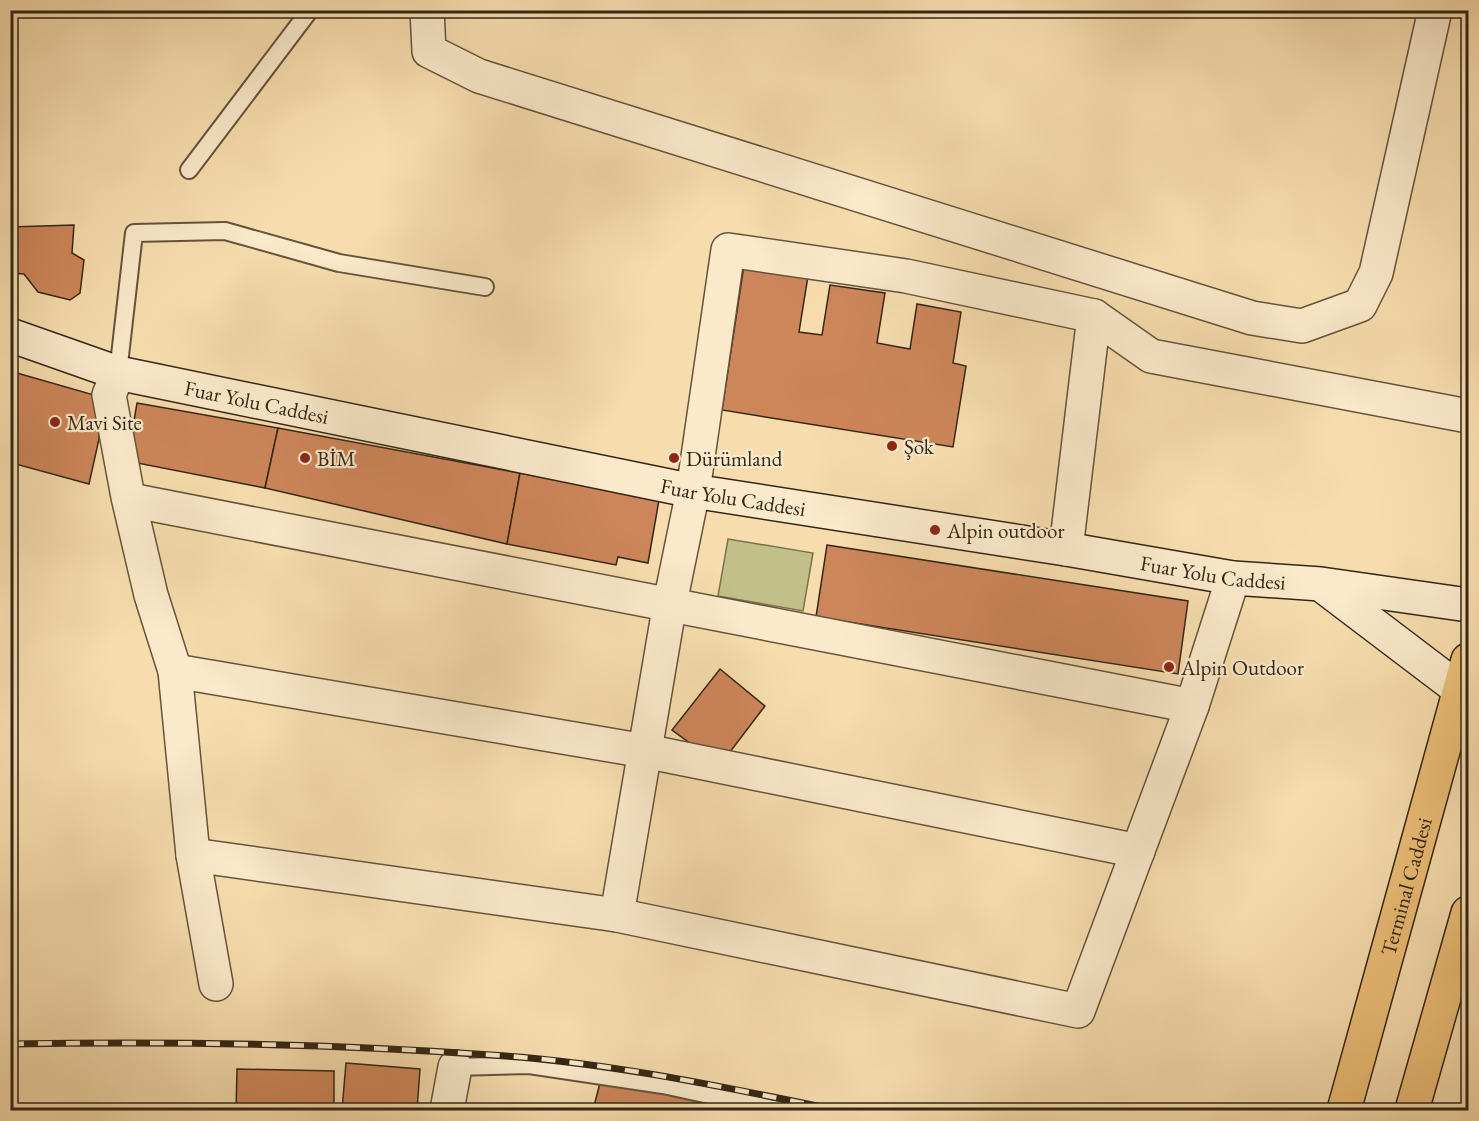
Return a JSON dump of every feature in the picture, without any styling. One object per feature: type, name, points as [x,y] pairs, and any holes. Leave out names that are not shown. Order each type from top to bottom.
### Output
[{"type":"main road","name":"Terminal Caddesi","points":[[1344,1110],[1464,675]]},
{"type":"main road","points":[[1412,1110],[1468,913]]},
{"type":"street","points":[[427,10],[429,51],[479,76],[1241,314],[1302,326],[1360,305],[1376,273],[1435,10]]},
{"type":"street","points":[[616,915],[670,603],[693,491],[728,250],[906,276],[1094,316],[1151,356],[1468,416]]},
{"type":"street","points":[[1066,549],[1094,316]]},
{"type":"street","name":"Fuar Yolu Caddesi","points":[[10,335],[118,373],[693,491],[1066,549],[1233,578],[1321,584],[1468,605]]},
{"type":"street","points":[[118,373],[109,395],[151,595],[175,671],[193,855],[216,984]]},
{"type":"street","points":[[130,500],[1192,706]]},
{"type":"street","points":[[193,855],[616,915],[1078,1011],[1192,706],[1233,578]]},
{"type":"street","points":[[1321,584],[1464,675]]},
{"type":"street","points":[[175,671],[645,751],[1138,851]]},
{"type":"street","points":[[447,1110],[454,1067]]},
{"type":"lane","points":[[189,170],[310,10]]},
{"type":"lane","points":[[118,373],[134,234],[225,231],[339,263],[485,288]]},
{"type":"lane","points":[[454,1067],[529,1065],[663,1085],[779,1110]]},
{"type":"shaded area","points":[[728,539],[813,553],[803,611],[718,596]]},
{"type":"building","points":[[74,225],[72,253],[84,260],[80,293],[70,300],[38,292],[24,274],[10,273],[10,227]]},
{"type":"building","points":[[744,265],[808,276],[799,332],[822,335],[830,285],[885,293],[877,343],[910,349],[917,304],[961,312],[953,363],[966,366],[953,447],[722,410]]},
{"type":"building","name":"Mavi Site","points":[[10,371],[94,395],[99,413],[99,439],[89,484],[12,463],[17,432],[10,430]]},
{"type":"building","points":[[137,403],[278,428],[265,488],[127,461]]},
{"type":"building","points":[[278,428],[520,473],[507,544],[265,488]]},
{"type":"building","points":[[520,473],[659,500],[648,563],[618,557],[616,565],[507,544]]},
{"type":"building","points":[[827,545],[1188,601],[1178,674],[816,617]]},
{"type":"building","points":[[720,669],[765,706],[720,765],[672,730]]},
{"type":"building","points":[[346,1063],[420,1069],[417,1110],[342,1110]]},
{"type":"building","points":[[237,1069],[334,1071],[334,1110],[236,1110]]},
{"type":"building","points":[[601,1079],[727,1108],[726,1110],[593,1110]]},
{"type":"railway","points":[[10,1044],[258,1044],[506,1056],[631,1071],[837,1110]]},
{"type":"place","name":"Mavi Site","points":[[55,422]]},
{"type":"place","name":"Şok","points":[[892,446]]},
{"type":"place","name":"BİM","points":[[305,458]]},
{"type":"place","name":"Dürümland","points":[[674,458]]},
{"type":"place","name":"Alpin outdoor","points":[[935,530]]},
{"type":"place","name":"Alpin Outdoor","points":[[1169,667]]}]
